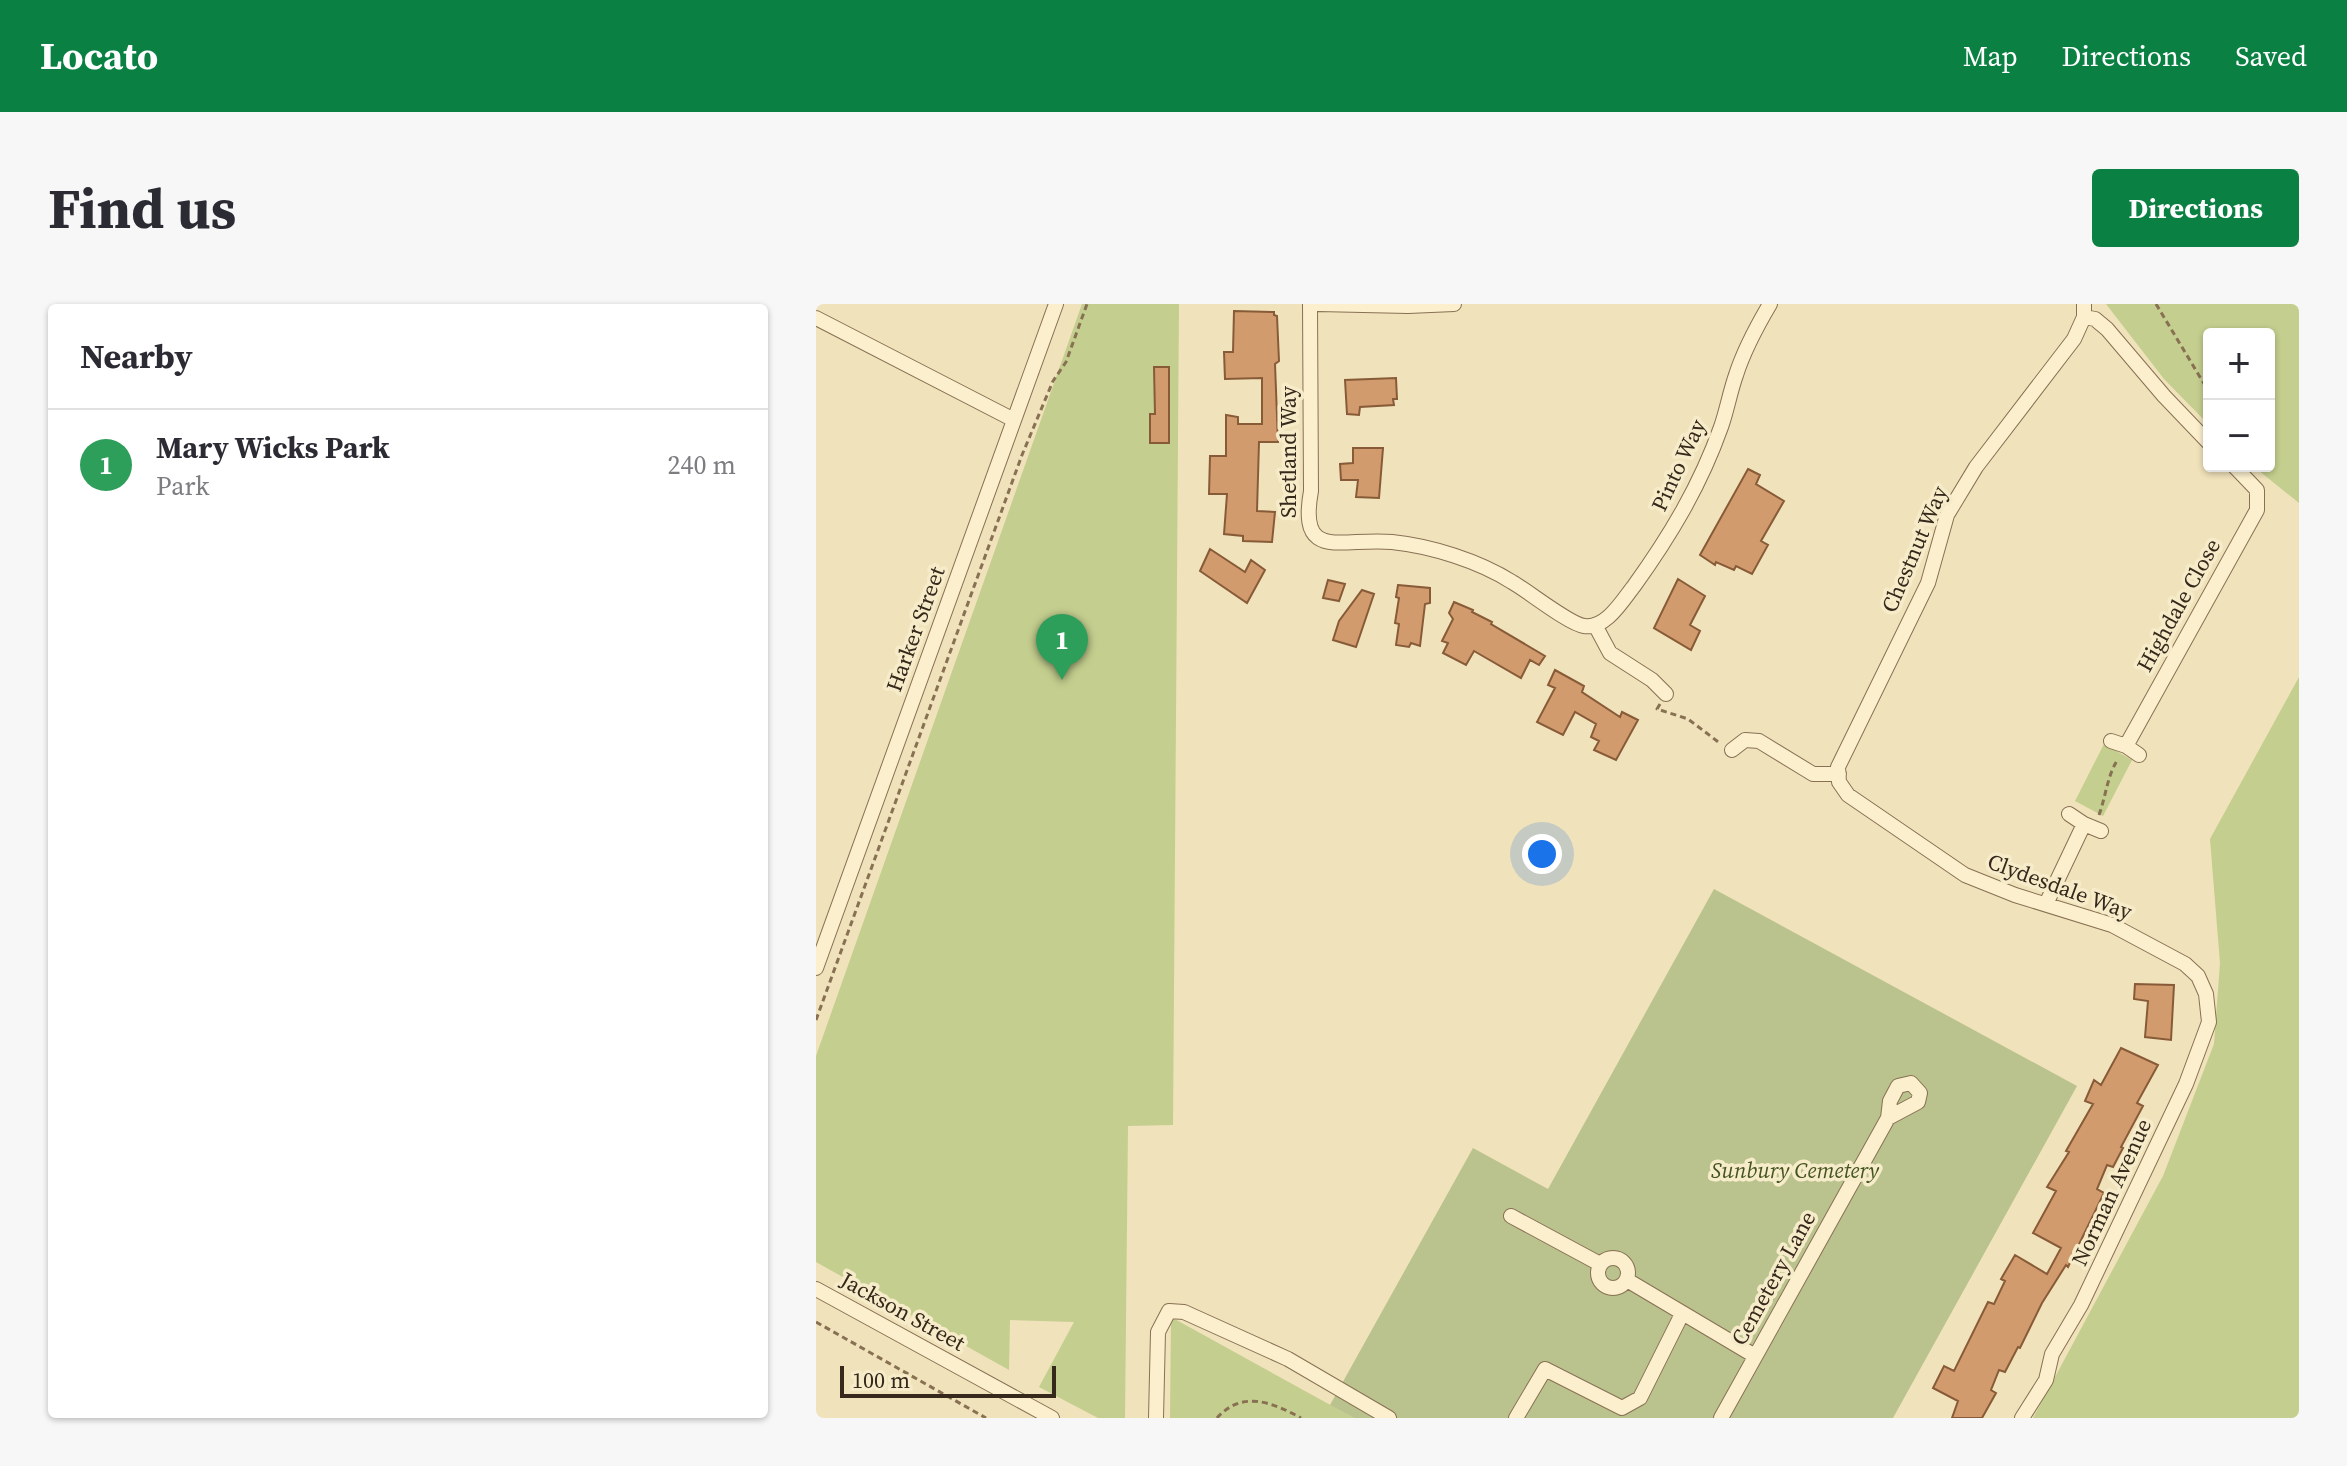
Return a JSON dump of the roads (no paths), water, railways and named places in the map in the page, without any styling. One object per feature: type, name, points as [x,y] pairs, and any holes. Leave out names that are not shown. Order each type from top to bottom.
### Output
[{"type":"street","name":"Harker Street","points":[[816,968],[1056,304]]},
{"type":"street","name":"Shetland Way","points":[[1310,304],[1311,491],[1307,514],[1310,531],[1315,538],[1328,542],[1371,540],[1401,543],[1436,552],[1508,579],[1571,621],[1585,626],[1595,625]]},
{"type":"street","points":[[1318,304],[1454,304]]},
{"type":"street","name":"Pinto Way","points":[[1595,625],[1614,612],[1668,538],[1700,481],[1722,425],[1736,374],[1770,304]]},
{"type":"street","points":[[2090,311],[2203,437]]},
{"type":"street","name":"Chestnut Way","points":[[1839,774],[1838,767],[1928,583],[1947,515],[1976,467],[2061,358],[2090,311]]},
{"type":"street","points":[[816,318],[1014,420]]},
{"type":"street","name":"Highdale Close","points":[[2111,741],[2132,750],[2257,510],[2257,490],[2240,472]]},
{"type":"street","points":[[1595,625],[1610,653],[1652,680],[1666,694]]},
{"type":"street","points":[[1732,750],[1745,740],[1759,741],[1813,774],[1839,774]]},
{"type":"street","name":"Clydesdale Way","points":[[1839,774],[1839,782],[1848,795],[1965,875],[2015,895],[2112,925],[2185,964],[2198,976]]},
{"type":"street","points":[[2069,814],[2101,831]]},
{"type":"street","points":[[2046,904],[2084,824]]},
{"type":"street","name":"Norman Avenue","points":[[2022,1418],[2046,1380],[2052,1354],[2081,1305],[2200,1049],[2209,1022],[2206,994],[2198,976]]},
{"type":"street","name":"Cemetery Lane","points":[[1721,1418],[1888,1118]]},
{"type":"street","points":[[1511,1216],[1600,1264],[1598,1275],[1603,1285],[1613,1288],[1627,1280],[1755,1356]]},
{"type":"street","name":"Jackson Street","points":[[816,1289],[1052,1418]]},
{"type":"street","points":[[1156,1418],[1158,1332],[1169,1311],[1184,1312],[1288,1359],[1389,1418]]},
{"type":"street","points":[[1516,1418],[1545,1369],[1622,1408],[1630,1405],[1640,1398],[1682,1314]]},
{"type":"place","name":"Mary Wicks Park","points":[[1062,680]]},
{"type":"park label","name":"Sunbury Cemetery","points":[[1795,1170]]}]
